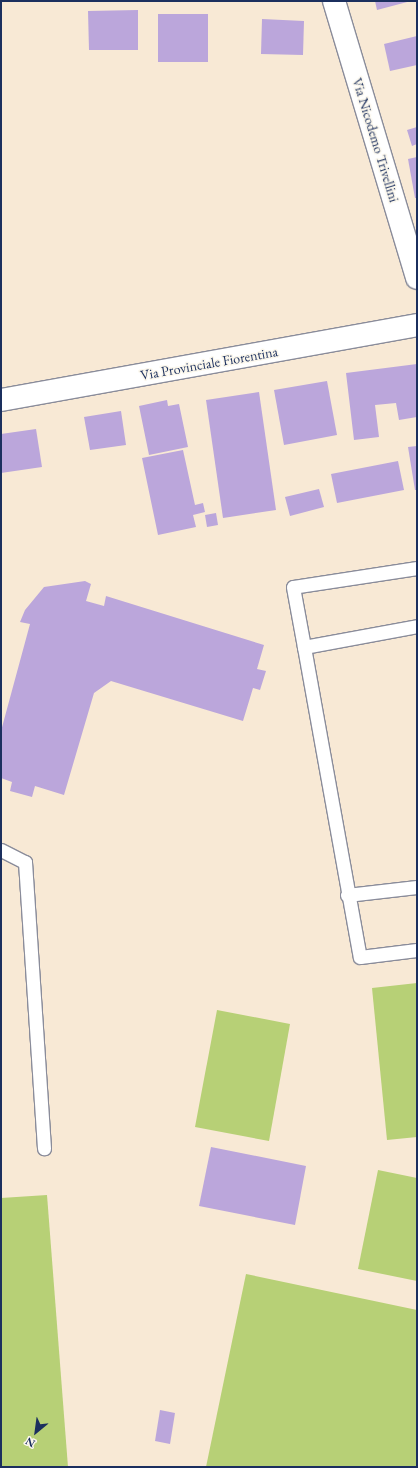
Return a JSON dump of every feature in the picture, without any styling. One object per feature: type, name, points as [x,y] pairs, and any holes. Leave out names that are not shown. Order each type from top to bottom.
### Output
[{"type":"main road","name":"Via Nicodemo Trivellini","points":[[334,1],[417,278]]},
{"type":"main road","name":"Via Provinciale Fiorentina","points":[[1,400],[417,325]]},
{"type":"lane","points":[[417,568],[293,587],[347,895],[360,957],[417,950]]},
{"type":"lane","points":[[304,647],[417,626]]},
{"type":"lane","points":[[1,850],[25,862],[44,1148]]},
{"type":"lane","points":[[347,895],[417,886]]},
{"type":"green space","points":[[417,983],[417,1137],[387,1140],[372,988]]},
{"type":"green space","points":[[217,1010],[290,1024],[269,1141],[195,1127]]},
{"type":"green space","points":[[378,1170],[417,1178],[417,1281],[358,1269]]},
{"type":"green space","points":[[47,1195],[68,1467],[1,1467],[1,1198]]},
{"type":"green space","points":[[246,1274],[417,1310],[417,1467],[206,1467]]},
{"type":"building","points":[[375,1],[411,1],[377,10]]},
{"type":"building","points":[[138,10],[138,50],[89,50],[88,11]]},
{"type":"building","points":[[158,14],[208,14],[208,62],[158,62]]},
{"type":"building","points":[[262,19],[304,21],[303,55],[261,54]]},
{"type":"building","points":[[417,36],[417,65],[390,71],[384,44]]},
{"type":"building","points":[[417,127],[417,144],[412,146],[407,130]]},
{"type":"building","points":[[417,157],[417,198],[415,198],[408,159]]},
{"type":"building","points":[[417,364],[417,417],[399,420],[396,403],[375,405],[379,437],[354,440],[346,373]]},
{"type":"building","points":[[327,381],[337,435],[284,445],[274,390]]},
{"type":"building","points":[[259,392],[276,510],[223,518],[206,400]]},
{"type":"building","points":[[167,400],[168,406],[179,404],[188,447],[149,455],[139,406]]},
{"type":"building","points":[[121,411],[126,445],[90,450],[84,417]]},
{"type":"building","points":[[36,429],[42,467],[1,473],[1,434]]},
{"type":"building","points":[[417,446],[417,490],[415,490],[408,447]]},
{"type":"building","points":[[183,450],[195,505],[203,503],[205,512],[193,515],[196,527],[158,535],[142,458]]},
{"type":"building","points":[[398,461],[404,490],[337,503],[331,474]]},
{"type":"building","points":[[319,489],[324,507],[290,516],[285,497]]},
{"type":"building","points":[[216,513],[218,525],[207,527],[205,515]]},
{"type":"building","points":[[85,581],[91,584],[86,601],[104,606],[106,596],[264,645],[257,669],[266,671],[260,690],[253,688],[243,721],[111,681],[94,693],[64,795],[35,786],[32,797],[10,791],[12,782],[1,778],[1,731],[30,624],[20,622],[25,610],[44,587]]},
{"type":"building","points":[[211,1147],[306,1166],[295,1225],[199,1206]]},
{"type":"building","points":[[160,1410],[175,1413],[170,1444],[155,1441]]}]
